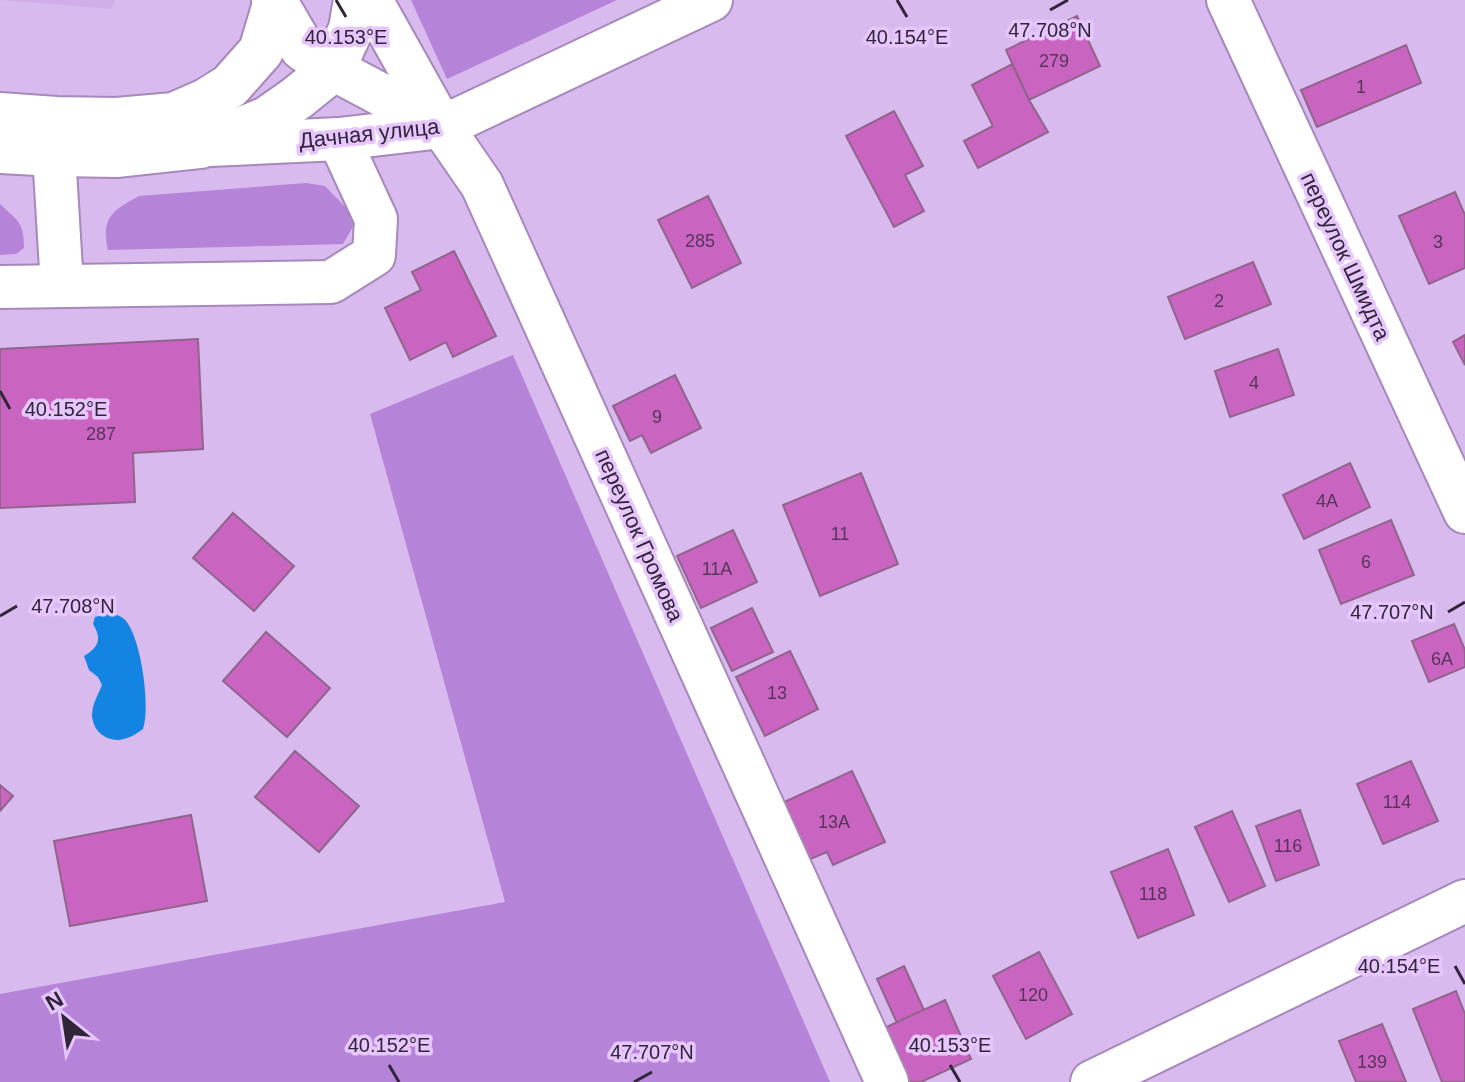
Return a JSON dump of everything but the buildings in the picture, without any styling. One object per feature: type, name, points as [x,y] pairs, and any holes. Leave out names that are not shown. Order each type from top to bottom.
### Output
[{"type":"main road","points":[[188,130],[267,119],[297,98],[333,69],[351,29],[356,0]]},
{"type":"main road","points":[[274,2],[302,48],[333,69]]},
{"type":"main road","points":[[188,130],[206,101],[230,86],[261,51],[274,2]]},
{"type":"main road","name":"Дачная улица","points":[[0,115],[117,120],[188,130]]},
{"type":"main road","name":"Дачная улица","points":[[0,151],[118,155],[188,130]]},
{"type":"street","name":"переулок Громова","points":[[371,0],[442,127],[482,185],[887,1082]]},
{"type":"street","name":"Дачная улица","points":[[188,130],[339,139],[442,127],[711,0]]},
{"type":"street","name":"переулок Шмидта","points":[[1228,0],[1465,512]]},
{"type":"street","points":[[333,69],[442,127]]},
{"type":"street","points":[[0,287],[331,282],[374,255],[376,219],[339,139]]},
{"type":"street","points":[[54,154],[62,286]]},
{"type":"street","points":[[1092,1082],[1465,901]]},
{"type":"shaded area","points":[[0,0],[115,0],[111,9]]},
{"type":"shaded area","points":[[411,0],[617,0],[447,79]]},
{"type":"shaded area","points":[[306,183],[325,186],[355,217],[343,244],[108,250],[106,230],[111,216],[139,196]]},
{"type":"shaded area","points":[[0,204],[16,219],[23,233],[24,248],[16,254],[0,255]]},
{"type":"shaded area","points":[[513,355],[830,1082],[0,1082],[0,994],[505,902],[370,414]]},
{"type":"water","points":[[107,614],[120,616],[130,627],[143,672],[146,705],[143,729],[122,739],[106,737],[95,726],[93,708],[102,685],[89,670],[84,656],[98,642],[93,624],[95,617]]}]
